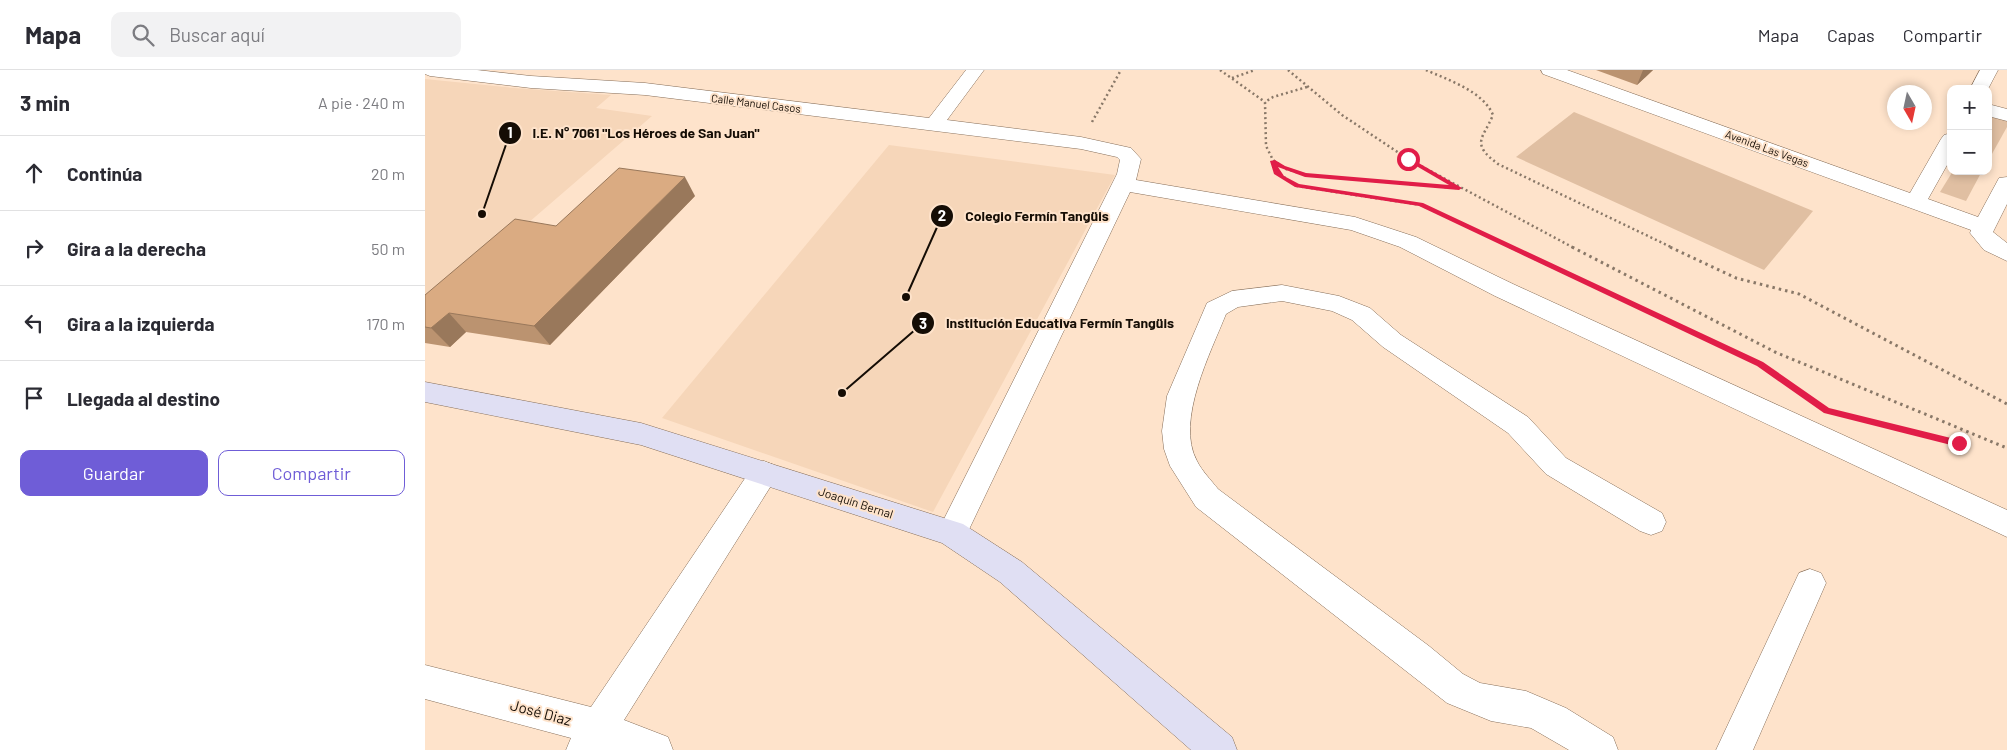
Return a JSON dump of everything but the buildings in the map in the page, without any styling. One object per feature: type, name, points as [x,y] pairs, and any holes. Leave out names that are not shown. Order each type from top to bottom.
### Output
[{"type":"street","name":"Calle Manuel Casos","points":[[430,70],[531,82],[645,89],[1081,143],[1124,152],[1131,159],[1124,184]]},
{"type":"street","points":[[934,125],[975,70]]},
{"type":"street","name":"Avenida Las Vegas","points":[[1550,70],[1984,227]]},
{"type":"street","points":[[1981,85],[1989,70]]},
{"type":"street","points":[[645,89],[660,76]]},
{"type":"street","points":[[1992,111],[2007,115]]},
{"type":"street","points":[[1916,201],[1947,147]]},
{"type":"street","points":[[2007,183],[1981,233],[1984,238],[2007,253]]},
{"type":"street","points":[[951,533],[1124,184],[1355,224],[1408,242],[1504,290],[2007,524]]},
{"type":"street","points":[[1600,750],[1588,741],[1527,709],[1492,705],[1467,696],[1444,683],[1417,657],[1207,498],[1184,466],[1177,450],[1175,430],[1181,396],[1216,309],[1232,299],[1282,293],[1339,304],[1361,314],[1398,345],[1518,425],[1556,466],[1651,522]]},
{"type":"street","name":"Joaquín Bernal","points":[[425,392],[641,434],[951,533],[1011,572],[1219,750]]},
{"type":"street","points":[[590,738],[764,473]]},
{"type":"street","points":[[1734,750],[1810,583]]},
{"type":"street","name":"José Diaz","points":[[425,682],[590,738],[655,750]]},
{"type":"path","points":[[1081,143],[1121,70]]},
{"type":"path","points":[[1221,70],[1265,102]]},
{"type":"path","points":[[1232,78],[1255,70]]},
{"type":"path","points":[[1288,70],[1307,87],[1374,136],[1459,188],[1775,352],[2007,448]]},
{"type":"path","points":[[1426,70],[1478,97],[1489,106],[1493,115],[1482,133],[1482,146],[1493,161],[1503,167],[1736,278],[1799,294],[2007,404]]},
{"type":"path","points":[[1265,102],[1273,97],[1307,87]]},
{"type":"path","points":[[1265,102],[1264,146],[1282,178],[1297,186],[1421,205],[1760,364],[1819,405]]},
{"type":"path","points":[[1273,161],[1283,168],[1305,175],[1459,188]]},
{"type":"path","points":[[1836,413],[1959,443]]},
{"type":"shaded area","points":[[425,79],[611,95],[596,108],[652,116],[425,312]]},
{"type":"shaded area","points":[[1992,105],[2007,110],[2007,127],[1992,154]]},
{"type":"shaded area","points":[[1574,112],[1813,211],[1764,270],[1516,157]]},
{"type":"shaded area","points":[[889,145],[1115,175],[933,512],[662,418]]},
{"type":"shaded area","points":[[1951,175],[1980,175],[1966,201],[1940,192]]},
{"type":"place","name":"I.E. N° 7061 \"Los Héroes de San Juan\"","points":[[482,214]]},
{"type":"place","name":"Colegio Fermín Tangüis","points":[[906,297]]},
{"type":"place","name":"Institución Educativa Fermín Tangüis","points":[[842,393]]},
{"type":"route","points":[[1408,159],[1459,188],[1332,176],[1318,177],[1293,172],[1273,161],[1274,167],[1282,178],[1297,186],[1421,205],[1760,364],[1827,410],[1959,443]]}]
